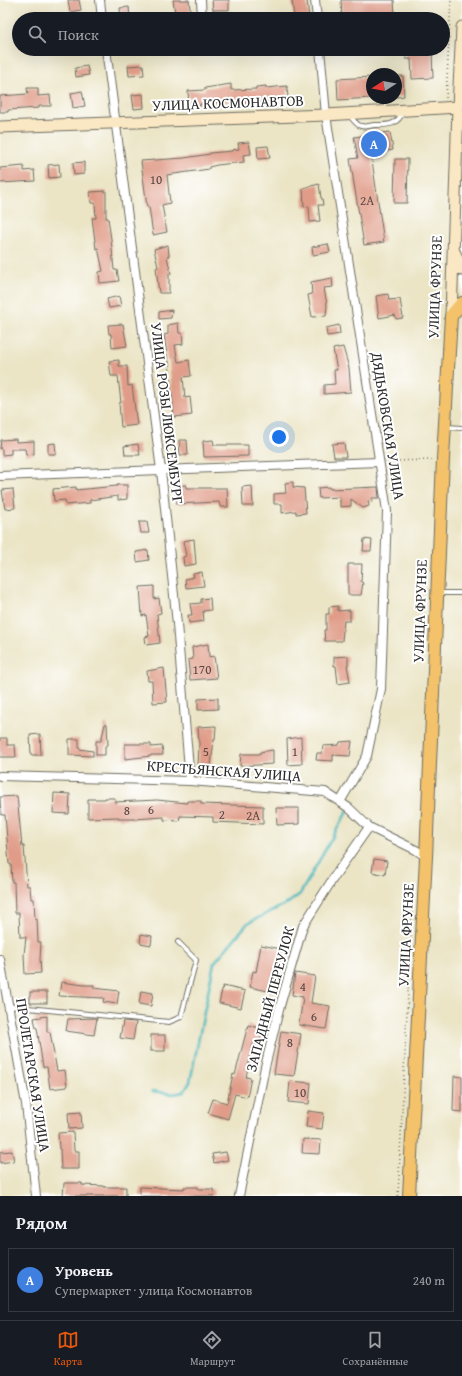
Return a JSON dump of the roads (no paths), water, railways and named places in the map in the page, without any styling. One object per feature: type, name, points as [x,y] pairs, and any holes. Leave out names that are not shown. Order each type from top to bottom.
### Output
[{"type":"main road","points":[[451,316],[462,303]]},
{"type":"main road","name":"УЛИЦА ФРУНЗЕ","points":[[409,1196],[451,316]]},
{"type":"street","points":[[100,0],[101,12]]},
{"type":"street","points":[[201,0],[202,12]]},
{"type":"street","points":[[315,0],[316,12]]},
{"type":"street","name":"УЛИЦА ФРУНЗЕ","points":[[451,316],[462,27]]},
{"type":"street","name":"УЛИЦА РОЗЫ ЛЮКСЕМБУРГ","points":[[107,56],[161,470],[177,624],[190,781]]},
{"type":"street","name":"ДЯДЬКОВСКАЯ УЛИЦА","points":[[321,56],[326,115],[387,511],[381,689],[367,756],[340,802]]},
{"type":"street","name":"УЛИЦА КОСМОНАВТОВ","points":[[0,127],[348,114],[460,106]]},
{"type":"street","points":[[453,244],[458,263],[462,270]]},
{"type":"street","points":[[0,476],[379,462]]},
{"type":"street","name":"КРЕСТЬЯНСКАЯ УЛИЦА","points":[[0,776],[190,781],[325,792],[349,808],[369,827],[416,850],[426,857]]},
{"type":"street","name":"ЗАПАДНЫЙ ПЕРЕУЛОК","points":[[240,1196],[269,1052],[282,998],[303,926],[334,877],[369,827]]},
{"type":"street","name":"ПРОЛЕТАРСКАЯ УЛИЦА","points":[[0,960],[4,1005],[26,1104],[36,1196]]},
{"type":"lane","points":[[445,427],[462,428]]},
{"type":"lane","points":[[437,593],[462,593]]},
{"type":"lane","points":[[4,1005],[169,1022],[182,1017],[196,960],[178,942]]},
{"type":"waterway","points":[[152,1091],[173,1094],[184,1092],[190,1082],[214,963],[248,923],[288,903],[300,894],[348,810]]},
{"type":"place","name":"Уровень","points":[[374,144]]}]
